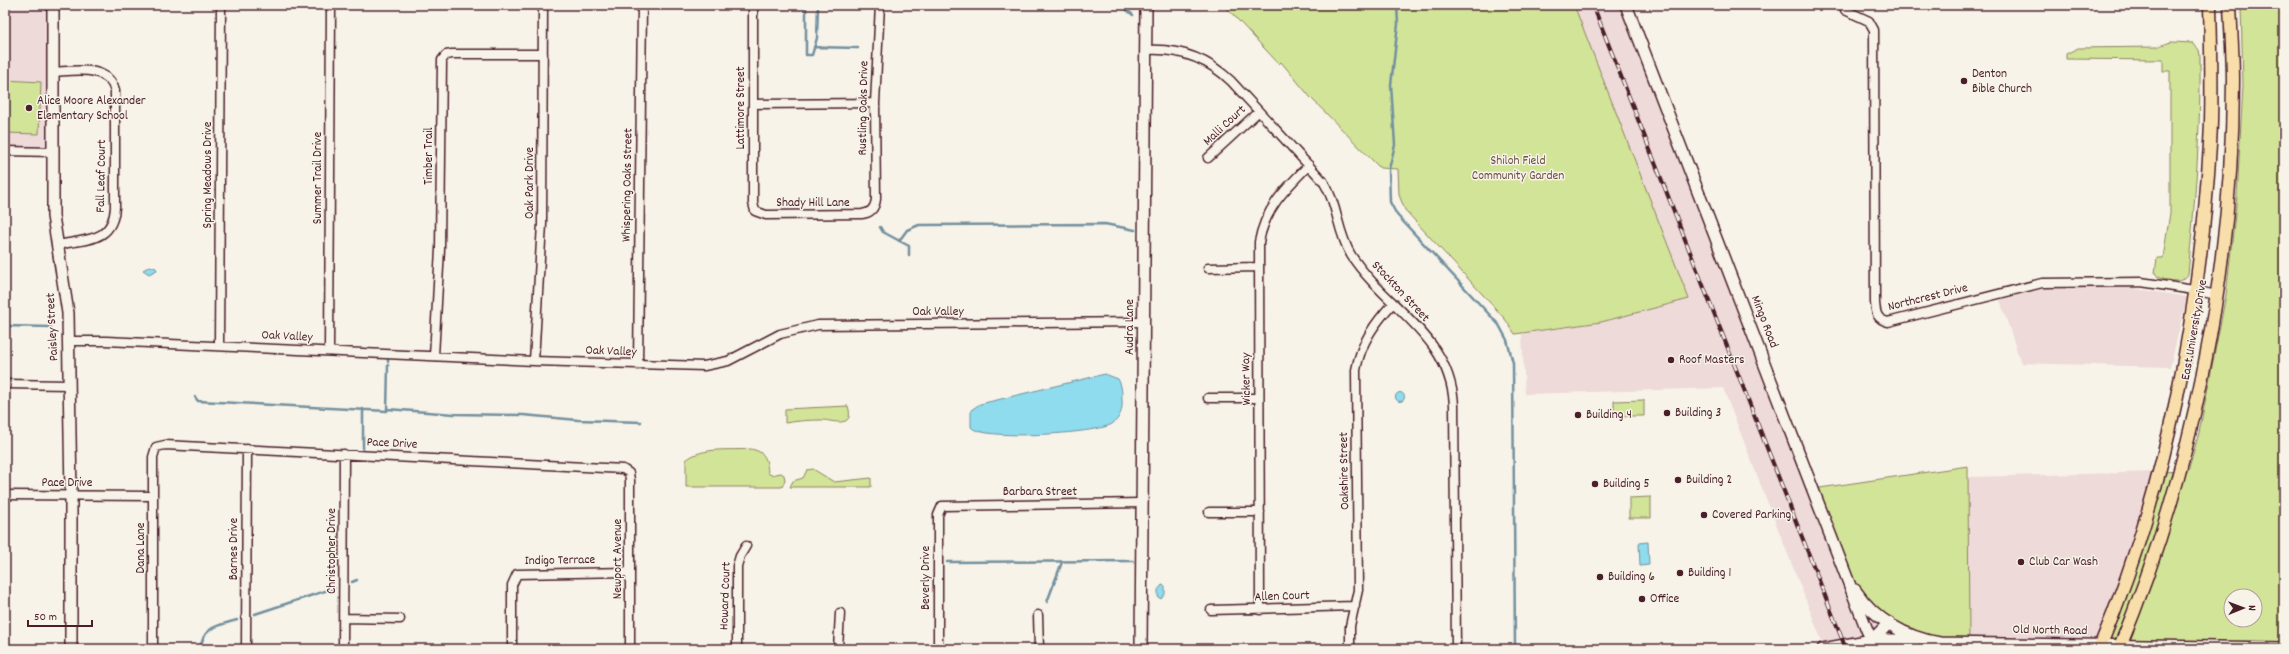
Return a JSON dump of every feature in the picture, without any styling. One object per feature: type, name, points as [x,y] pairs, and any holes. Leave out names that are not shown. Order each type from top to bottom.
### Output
[{"type":"main road","name":"East University Drive","points":[[2099,648],[2131,562],[2151,498],[2173,410],[2194,290],[2204,214],[2210,143],[2210,5]]},
{"type":"main road","name":"East University Drive","points":[[2120,648],[2147,581],[2173,498],[2203,370],[2216,295],[2230,160],[2233,81],[2230,5]]},
{"type":"street","name":"Paisley Street","points":[[53,5],[52,216],[66,294],[69,341],[71,649]]},
{"type":"street","name":"Spring Meadows Drive","points":[[219,346],[221,5]]},
{"type":"street","name":"Summer Trail Drive","points":[[329,351],[331,5]]},
{"type":"street","name":"Oak Park Drive","points":[[534,361],[541,243],[543,5]]},
{"type":"street","name":"Whispering Oaks Street","points":[[638,365],[642,5]]},
{"type":"street","name":"Lattimore Street","points":[[753,5],[752,198],[755,211]]},
{"type":"street","name":"Rustling Oaks Drive","points":[[871,210],[876,199],[875,103],[880,5]]},
{"type":"street","name":"Audra Lane","points":[[1141,649],[1146,5]]},
{"type":"street","name":"Mingo Road","points":[[1626,5],[1874,644]]},
{"type":"street","name":"Northcrest Drive","points":[[1844,5],[1845,10],[1869,21],[1874,30],[1875,303],[1876,314],[1880,320],[1888,322],[2042,283],[2141,282],[2216,295]]},
{"type":"street","name":"Stockton Street","points":[[1146,50],[1174,52],[1204,61],[1225,75],[1309,165],[1330,193],[1345,243],[1352,255],[1393,303],[1434,346],[1446,367],[1452,388],[1456,649]]},
{"type":"street","name":"Timber Trail","points":[[434,356],[440,248],[442,60],[446,55],[452,54],[543,54]]},
{"type":"street","name":"Fall Leaf Court","points":[[53,72],[99,72],[110,80],[115,91],[115,207],[112,225],[101,236],[57,245]]},
{"type":"street","points":[[753,104],[875,103]]},
{"type":"street","name":"Malli Court","points":[[1208,158],[1258,112]]},
{"type":"street","points":[[5,152],[53,152]]},
{"type":"street","name":"Wicker Way","points":[[1260,610],[1258,267],[1260,235],[1266,215],[1284,190],[1309,165]]},
{"type":"street","name":"Shady Hill Lane","points":[[755,211],[766,215],[862,214],[871,210]]},
{"type":"street","points":[[1208,268],[1258,267]]},
{"type":"street","name":"Oakshire Street","points":[[1350,649],[1350,626],[1355,606],[1358,582],[1356,370],[1360,352],[1371,329],[1393,303]]},
{"type":"street","name":"Oak Valley","points":[[69,341],[106,341],[534,361],[704,366],[720,363],[734,358],[771,338],[818,325],[1144,322]]},
{"type":"street","points":[[5,384],[69,385]]},
{"type":"street","points":[[1208,398],[1259,398]]},
{"type":"street","name":"Pace Drive","points":[[156,447],[165,445],[247,449],[627,471]]},
{"type":"street","name":"Dana Lane","points":[[153,649],[153,457],[156,447]]},
{"type":"street","name":"Barnes Drive","points":[[246,649],[247,449]]},
{"type":"street","name":"Christopher Drive","points":[[343,649],[344,454]]},
{"type":"street","name":"Newport Avenue","points":[[627,471],[630,480],[630,649]]},
{"type":"street","name":"Pace Drive","points":[[5,495],[153,496]]},
{"type":"street","name":"Barbara Street","points":[[940,507],[946,504],[1142,503]]},
{"type":"street","name":"Beverly Drive","points":[[938,649],[938,515],[940,507]]},
{"type":"street","points":[[1209,512],[1260,512]]},
{"type":"street","name":"Howard Court","points":[[737,649],[737,566],[740,556],[746,546]]},
{"type":"street","name":"Old North Road","points":[[1846,571],[1862,599],[1889,623],[1911,636],[1928,641],[1950,644],[2099,648],[2284,648]]},
{"type":"street","name":"Indigo Terrace","points":[[512,649],[512,585],[515,576],[523,572],[630,572]]},
{"type":"street","name":"Allen Court","points":[[1211,610],[1260,610],[1355,606]]},
{"type":"street","points":[[838,649],[840,613]]},
{"type":"street","points":[[1038,615],[1039,649]]},
{"type":"street","points":[[344,618],[400,619]]},
{"type":"street","points":[[1874,644],[1879,634],[1889,623]]},
{"type":"street","points":[[1823,649],[1928,641]]},
{"type":"shaded area","name":"Alice Moore Alexander Elementary School","points":[[5,5],[53,5],[53,152],[5,151]]},
{"type":"shaded area","points":[[1574,5],[1626,5],[1810,481],[1969,644],[1968,477],[2158,472],[2119,649],[1825,649],[1723,388],[1525,394],[1522,334],[1601,322],[1688,299]]},
{"type":"shaded area","points":[[2049,286],[2125,287],[2187,297],[2170,367],[2021,363],[2000,300]]},
{"type":"green space","name":"Shiloh Field Community Garden","points":[[1224,5],[1574,5],[1689,299],[1601,322],[1515,334],[1505,319],[1405,210],[1399,195],[1398,169],[1380,168],[1311,98],[1281,62],[1279,64]]},
{"type":"green space","points":[[2241,5],[2284,5],[2284,648],[2100,646],[2158,472],[2188,471],[2199,433],[2226,295],[2237,197],[2243,85]]},
{"type":"green space","points":[[2171,42],[2193,43],[2199,50],[2200,55],[2200,110],[2197,165],[2188,274],[2179,281],[2159,278],[2155,273],[2157,258],[2163,258],[2170,213],[2170,71],[2163,71],[2163,60],[2066,59],[2066,54],[2078,48],[2156,47]]},
{"type":"green space","points":[[5,80],[41,82],[39,134],[5,133]]},
{"type":"green space","points":[[1644,400],[1644,416],[1614,416],[1614,401]]},
{"type":"green space","points":[[848,406],[848,419],[845,421],[835,422],[816,420],[785,423],[785,409]]},
{"type":"green space","points":[[751,449],[763,454],[766,460],[768,473],[771,475],[781,473],[784,475],[785,480],[782,487],[686,487],[686,460],[709,451]]},
{"type":"green space","points":[[1968,466],[1969,644],[1916,638],[1862,599],[1813,489]]},
{"type":"green space","points":[[813,469],[834,482],[871,478],[871,487],[790,487],[793,481],[803,478],[807,470]]},
{"type":"green space","points":[[1651,497],[1651,518],[1629,518],[1629,498]]},
{"type":"water","points":[[150,266],[156,268],[157,270],[149,274],[143,270]]},
{"type":"water","points":[[1105,374],[1118,379],[1122,389],[1122,403],[1119,417],[1115,422],[1102,428],[1063,433],[1015,435],[995,434],[979,431],[971,427],[971,410],[980,404]]},
{"type":"water","points":[[1400,392],[1405,397],[1400,402],[1395,397]]},
{"type":"water","points":[[1648,542],[1649,565],[1640,566],[1639,543]]},
{"type":"water","points":[[1162,585],[1165,586],[1165,594],[1161,599],[1158,597],[1158,590]]},
{"type":"waterway","points":[[806,5],[806,55],[812,55],[817,38],[818,5]]},
{"type":"waterway","points":[[1117,5],[1122,6],[1133,15]]},
{"type":"waterway","points":[[1397,5],[1398,24],[1391,85],[1395,145],[1389,169],[1390,202],[1397,215],[1499,325],[1507,340],[1513,363],[1515,648]]},
{"type":"waterway","points":[[814,47],[858,48]]},
{"type":"waterway","points":[[899,241],[907,230],[919,225],[1105,224],[1135,230]]},
{"type":"waterway","points":[[880,227],[883,232],[909,246],[909,255]]},
{"type":"waterway","points":[[5,326],[51,327]]},
{"type":"waterway","points":[[388,355],[388,362]]},
{"type":"waterway","points":[[195,397],[198,401],[387,411],[388,365]]},
{"type":"waterway","points":[[363,409],[363,454]]},
{"type":"waterway","points":[[387,409],[454,414],[523,415],[578,420],[641,422]]},
{"type":"waterway","points":[[947,562],[1133,561]]},
{"type":"waterway","points":[[1047,602],[1062,562]]},
{"type":"waterway","points":[[352,582],[357,580]]},
{"type":"waterway","points":[[255,614],[334,588]]},
{"type":"waterway","points":[[201,649],[204,636],[208,631],[237,620]]},
{"type":"railway","points":[[1593,5],[1846,649]]},
{"type":"place","name":"Denton Bible Church","points":[[1964,81]]},
{"type":"place","name":"Alice Moore Alexander Elementary School","points":[[29,108]]},
{"type":"place","name":"Roof Masters","points":[[1671,360]]},
{"type":"place","name":"Building 3","points":[[1667,413]]},
{"type":"place","name":"Building 4","points":[[1578,415]]},
{"type":"place","name":"Building 2","points":[[1678,480]]},
{"type":"place","name":"Building 5","points":[[1595,484]]},
{"type":"place","name":"Covered Parking","points":[[1704,515]]},
{"type":"place","name":"Club Car Wash","points":[[2021,562]]},
{"type":"place","name":"Building 1","points":[[1680,573]]},
{"type":"place","name":"Building 6","points":[[1600,577]]},
{"type":"place","name":"Office","points":[[1642,599]]}]
